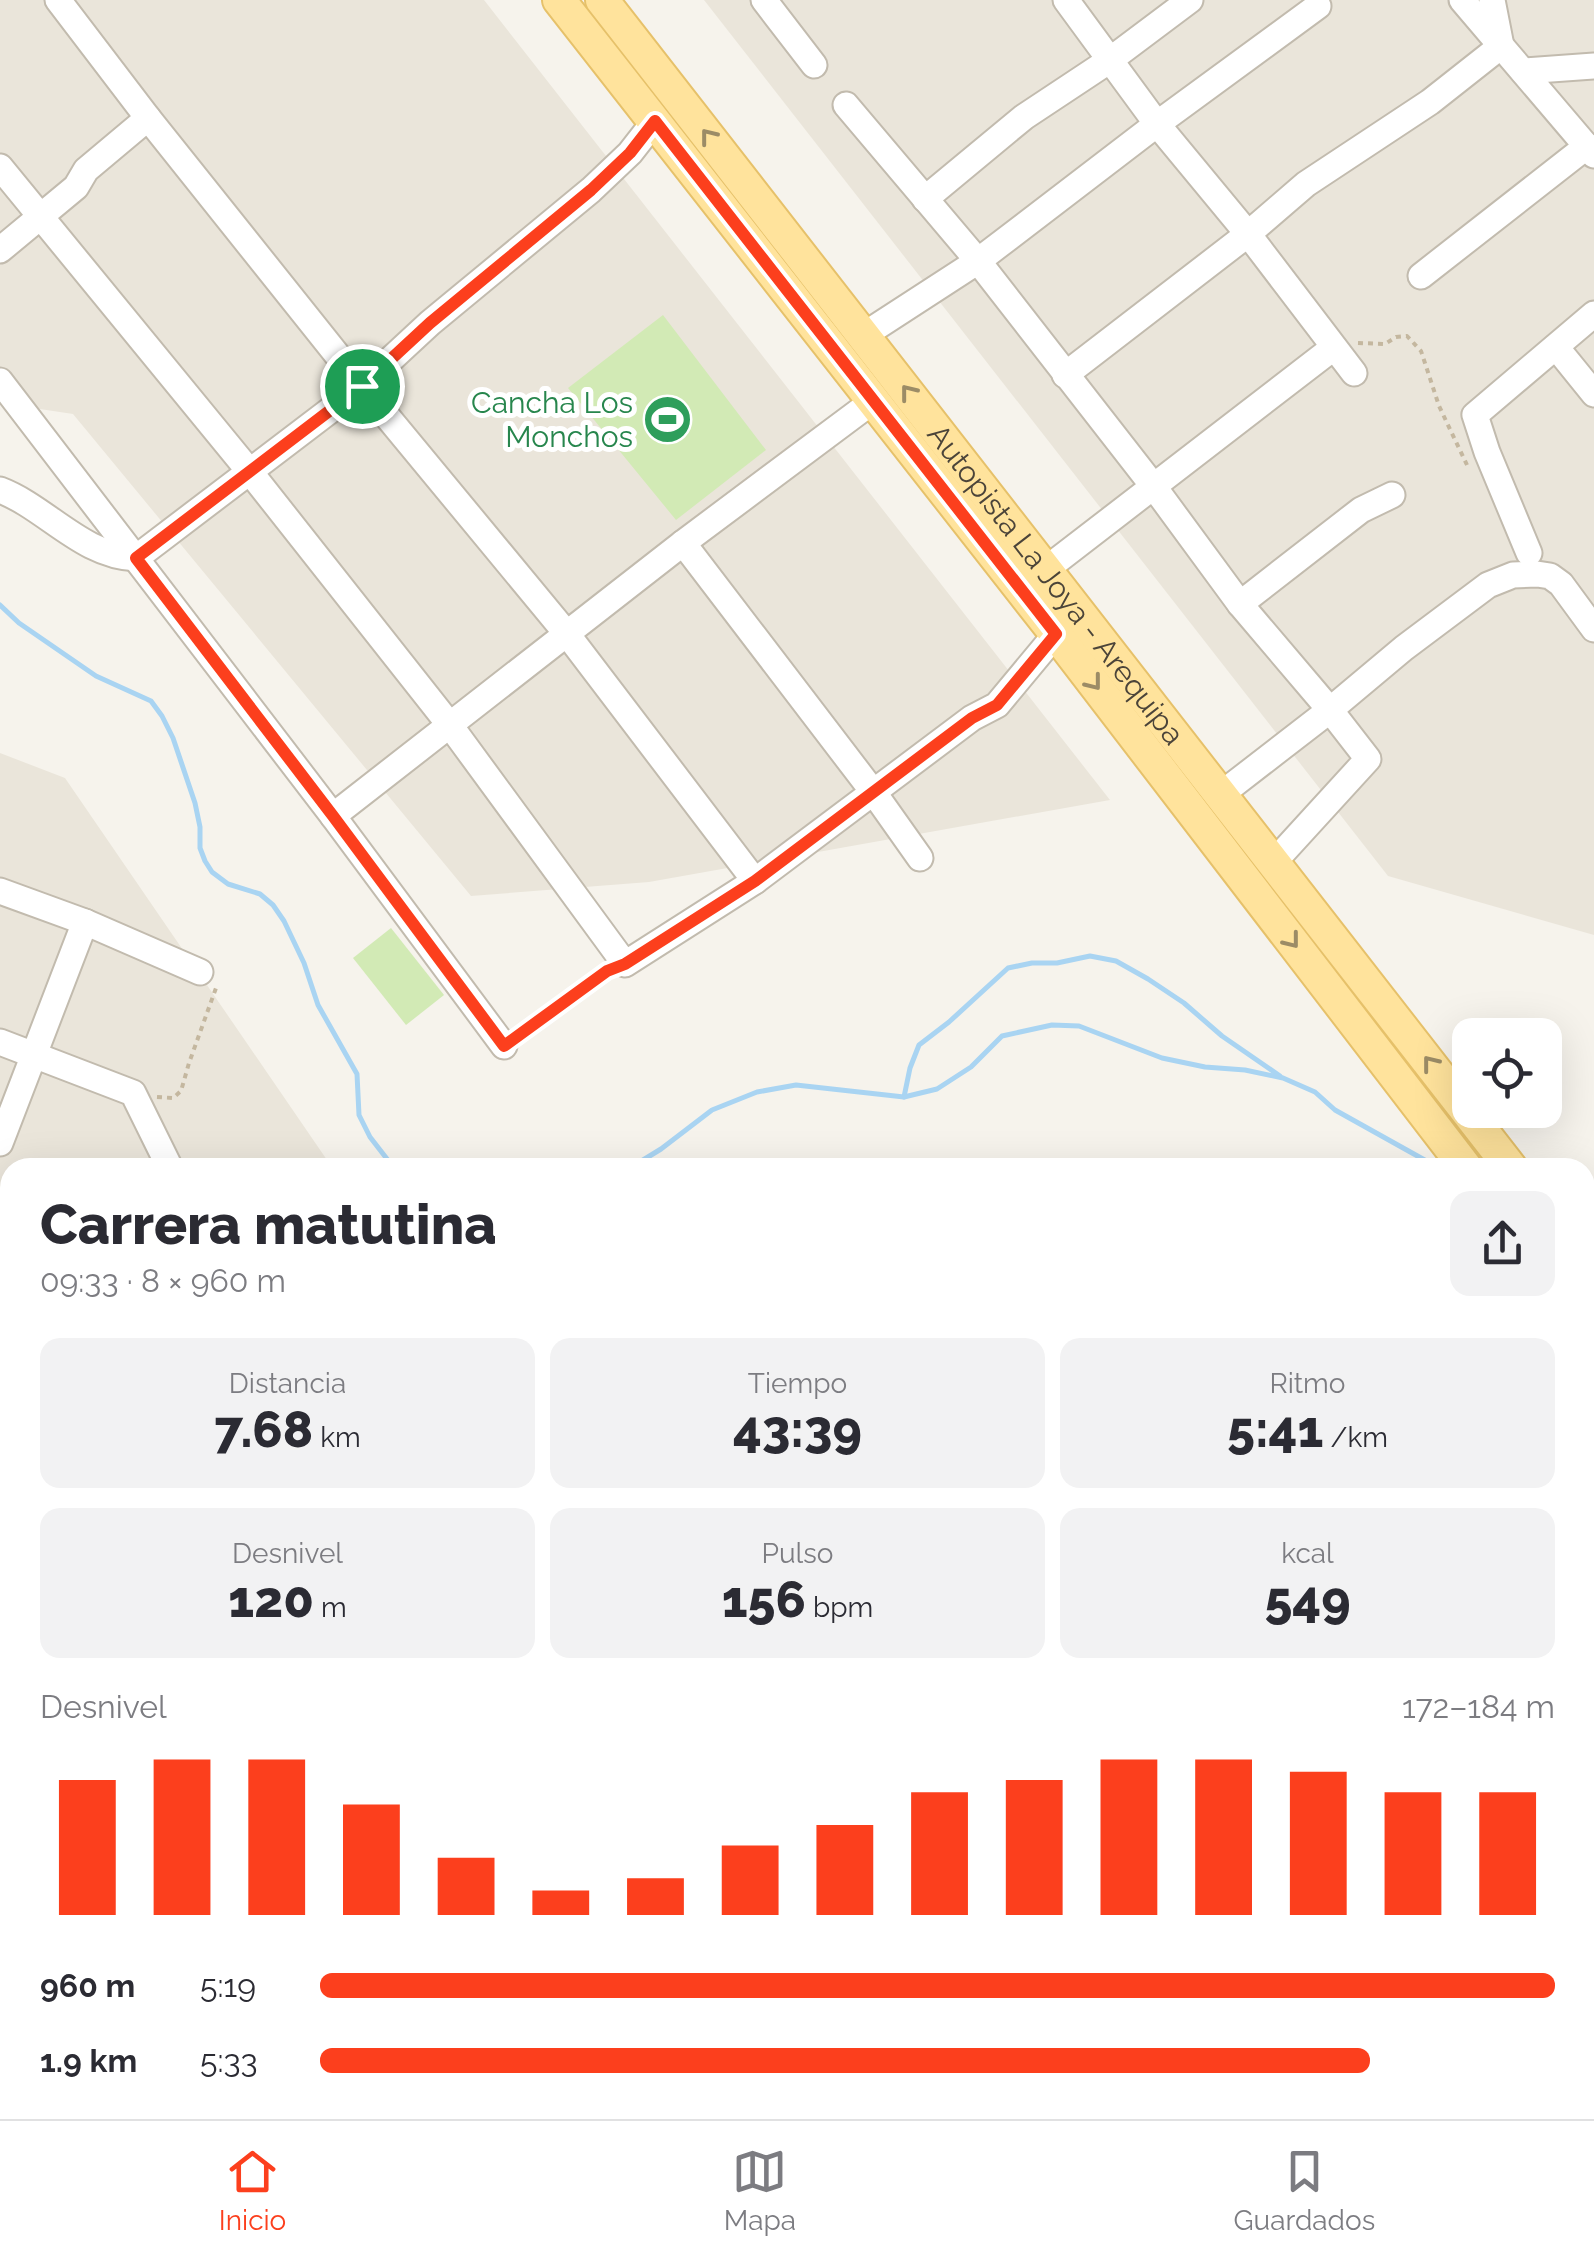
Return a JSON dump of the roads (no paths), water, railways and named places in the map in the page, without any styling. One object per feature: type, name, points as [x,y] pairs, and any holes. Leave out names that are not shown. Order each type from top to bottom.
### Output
[{"type":"main road","name":"Autopista La Joya - Arequipa","points":[[560,0],[1056,634],[1458,1158]]},
{"type":"main road","name":"Autopista La Joya - Arequipa","points":[[602,0],[1503,1158]]},
{"type":"street","points":[[58,0],[362,386],[567,634],[755,881]]},
{"type":"street","points":[[764,0],[814,64]]},
{"type":"street","points":[[1066,0],[1157,124],[1354,372]]},
{"type":"street","points":[[925,199],[1024,117],[1190,0]]},
{"type":"street","points":[[1422,276],[1591,151],[1462,0]]},
{"type":"street","points":[[1492,0],[1501,46]]},
{"type":"street","points":[[864,334],[978,261],[1318,6]]},
{"type":"street","points":[[1065,375],[1248,234],[1306,184],[1430,102],[1501,46]]},
{"type":"street","points":[[1523,71],[1594,66]]},
{"type":"street","points":[[846,105],[978,261],[1240,604],[1368,759],[1273,862]]},
{"type":"street","points":[[0,250],[76,187],[86,170],[148,118]]},
{"type":"street","points":[[0,490],[76,538],[122,557],[136,558],[362,386],[430,323],[591,190],[630,153],[655,121]]},
{"type":"street","points":[[0,167],[250,472],[449,724],[625,964],[755,881],[972,718],[997,705],[1056,634]]},
{"type":"street","points":[[1529,553],[1474,414],[1594,314]]},
{"type":"street","points":[[1556,347],[1594,394]]},
{"type":"street","points":[[1045,570],[1333,348]]},
{"type":"street","points":[[0,381],[504,1046]]},
{"type":"street","points":[[333,816],[684,542],[873,401]]},
{"type":"street","points":[[1240,604],[1361,510],[1392,496]]},
{"type":"street","points":[[684,542],[920,858]]},
{"type":"street","points":[[1220,795],[1488,585],[1512,575],[1550,576],[1561,584],[1594,628]]},
{"type":"street","points":[[0,891],[210,975]]},
{"type":"street","points":[[0,1143],[85,922]]},
{"type":"street","points":[[0,1042],[133,1093],[165,1158]]},
{"type":"waterway","points":[[0,605],[19,623],[96,676],[151,701],[162,716],[195,803],[205,861],[228,884],[260,894],[284,921],[318,1005],[357,1074],[359,1115],[386,1158]]},
{"type":"waterway","points":[[904,1097],[919,1045],[1008,968],[1090,956],[1116,961],[1148,979],[1280,1076]]},
{"type":"waterway","points":[[646,1158],[712,1110],[757,1092],[796,1085],[904,1097],[937,1089],[971,1067],[1002,1036],[1052,1025],[1079,1026],[1162,1058],[1283,1078],[1315,1092],[1335,1110],[1421,1158]]},
{"type":"place","name":"Cancha Los Monchos","points":[[668,419]]}]
